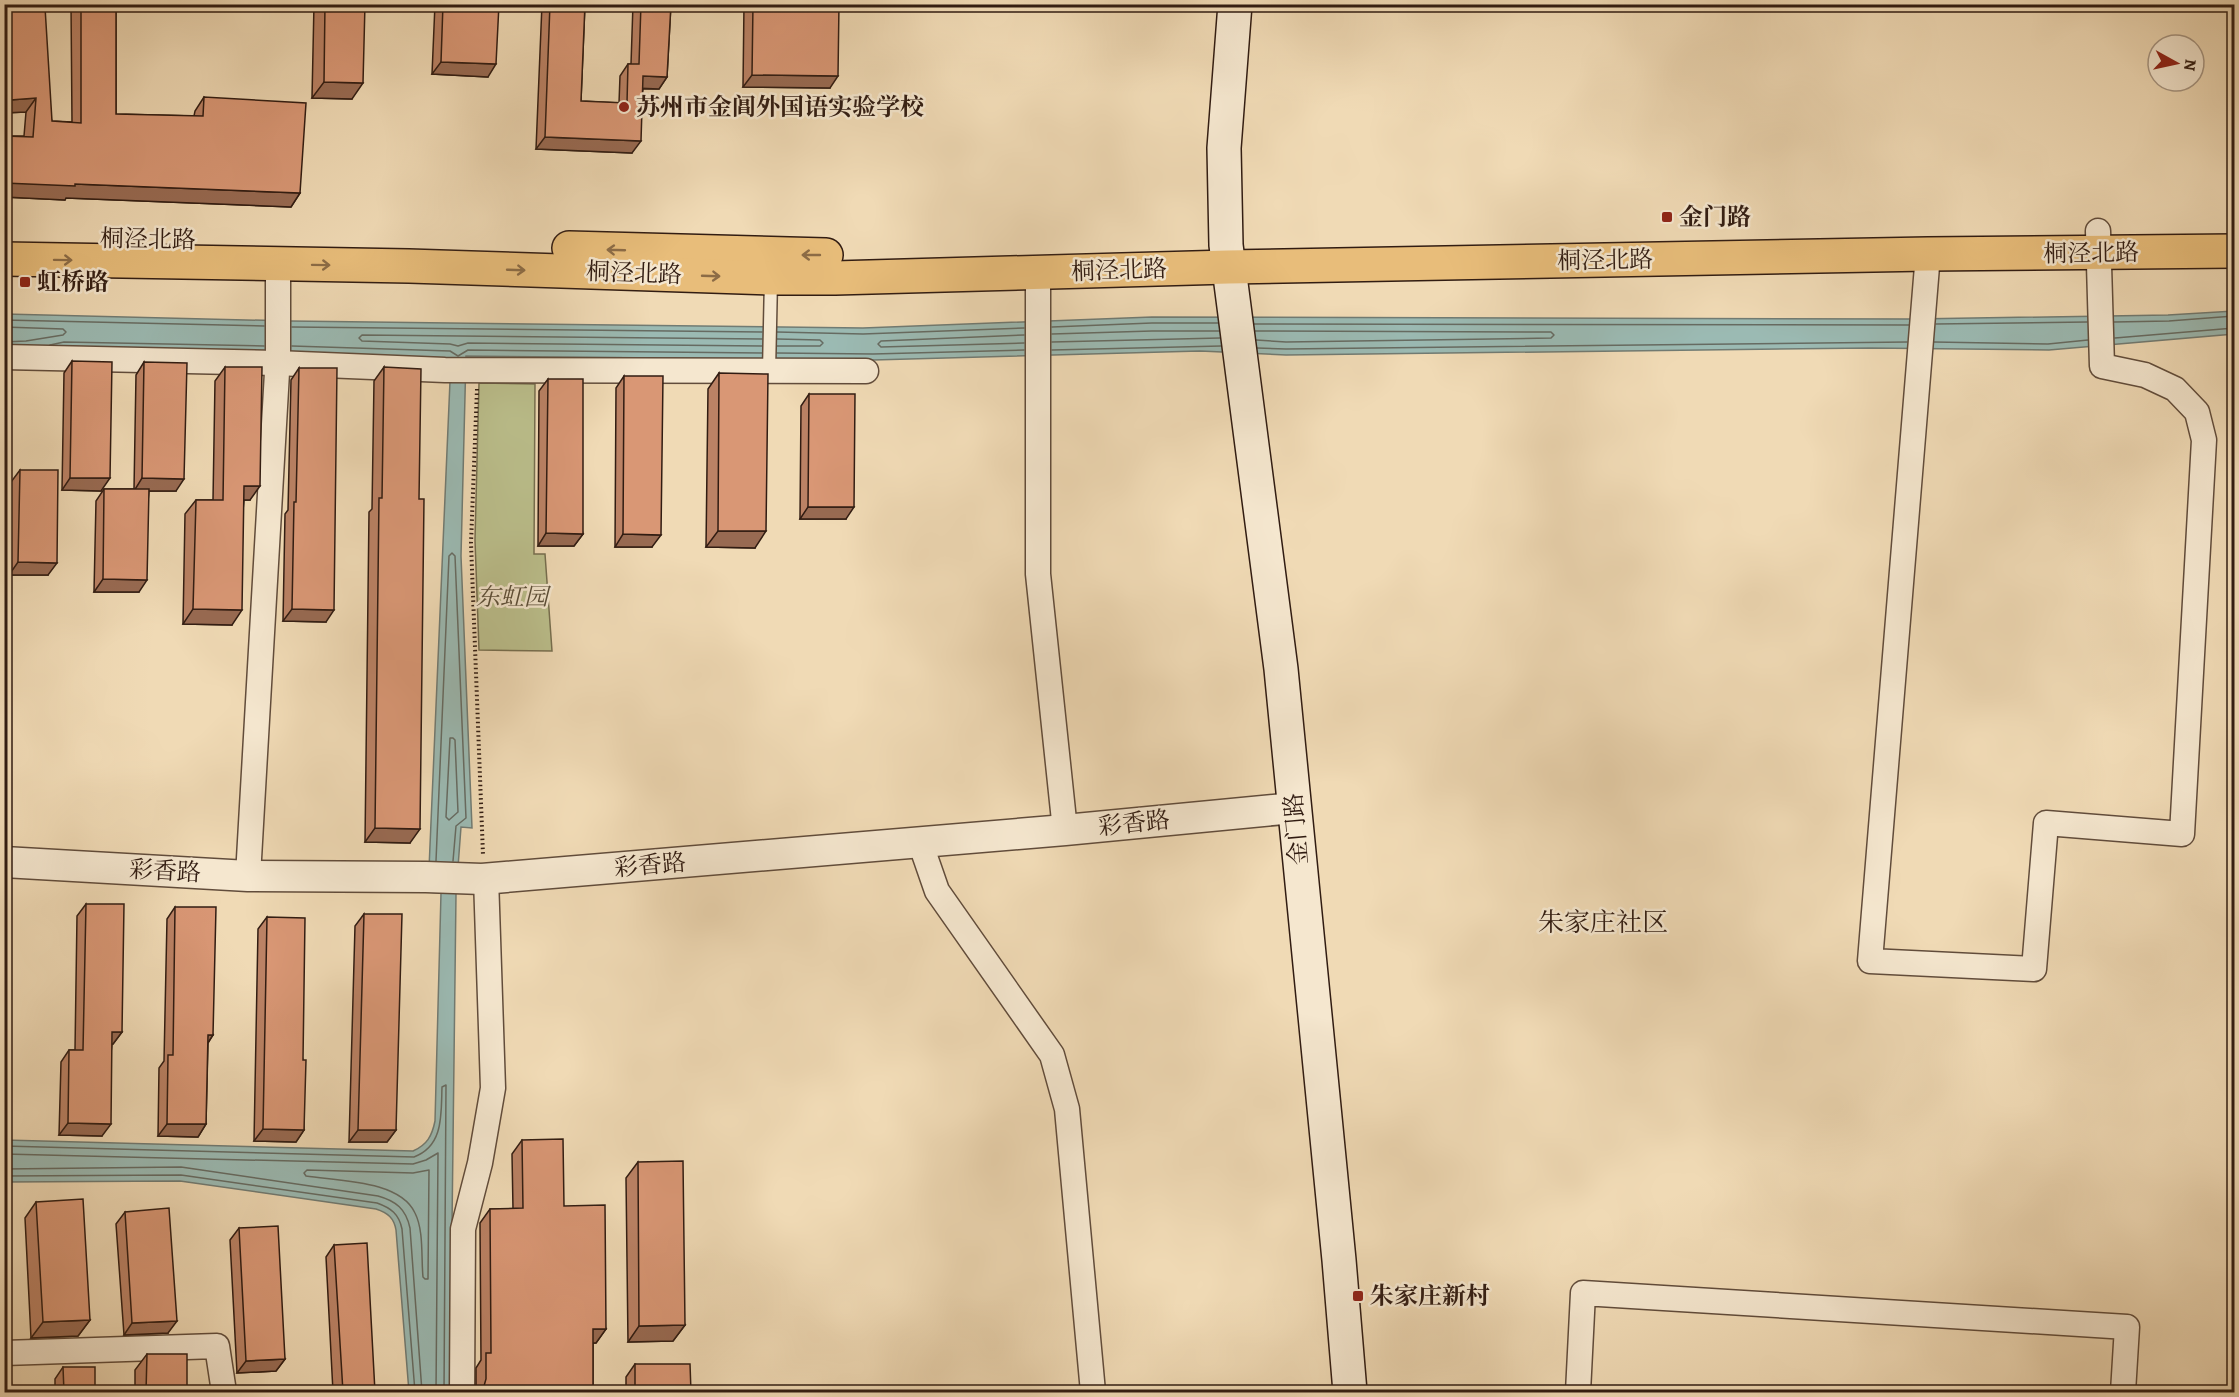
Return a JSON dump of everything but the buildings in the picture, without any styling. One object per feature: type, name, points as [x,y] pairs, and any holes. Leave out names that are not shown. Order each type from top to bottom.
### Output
[{"type":"main road","name":"金门路","points":[[1235,4],[1224,148],[1224,199],[1232,252],[1234,300],[1281,669],[1350,1392]]},
{"type":"main road","name":"金门路","points":[[1232,252],[1243,149],[1254,4]]},
{"type":"main road","name":"桐泾北路","points":[[4,259],[771,278],[1038,272],[1232,252],[1928,254],[2099,242],[2235,229]]},
{"type":"main road","name":"桐泾北路","points":[[4,236],[825,255],[2099,242],[2235,251]]},
{"type":"street","points":[[1928,254],[1870,961],[2034,969],[2046,823],[2181,834],[2204,440],[2197,412],[2175,389],[2145,375],[2102,366],[2099,242]]},
{"type":"street","points":[[248,876],[279,319],[278,264]]},
{"type":"street","points":[[1038,272],[1038,574],[1065,830]]},
{"type":"street","points":[[4,357],[277,359],[445,370],[769,367],[867,371]]},
{"type":"street","name":"彩香路","points":[[4,862],[248,876],[484,879],[1065,830],[1294,808]]},
{"type":"street","points":[[920,842],[937,891],[1052,1055],[1068,1109],[1093,1392]]},
{"type":"street","points":[[462,1392],[463,1229],[480,1163],[492,1088],[484,879]]},
{"type":"street","points":[[1578,1392],[1583,1293],[2127,1327],[2123,1392]]},
{"type":"street","points":[[4,1353],[217,1346],[224,1392]]},
{"type":"lane","points":[[769,367],[771,278]]},
{"type":"path","points":[[476,370],[471,543],[484,879]]},
{"type":"green space","name":"东虹园","points":[[479,383],[535,384],[534,554],[545,554],[552,651],[479,650],[475,540]]},
{"type":"water","points":[[2234,311],[2234,334],[2049,350],[1870,348],[1286,355],[1200,351],[873,360],[466,356],[461,556],[472,828],[461,827],[456,894],[450,1392],[409,1392],[396,1230],[390,1216],[384,1212],[180,1181],[5,1182],[5,1140],[413,1151],[422,1146],[430,1136],[435,1121],[441,893],[428,892],[451,358],[267,352],[5,355],[5,314],[290,321],[863,328],[1152,317],[1913,319],[2168,315]]},
{"type":"place","name":"苏州市金阊外国语实验学校","points":[[624,107]]},
{"type":"place","name":"金门路","points":[[1667,217]]},
{"type":"place","name":"虹桥路","points":[[25,282]]},
{"type":"place","name":"朱家庄新村","points":[[1358,1296]]},
{"type":"district","name":"朱家庄社区","points":[[1603,922]]}]
